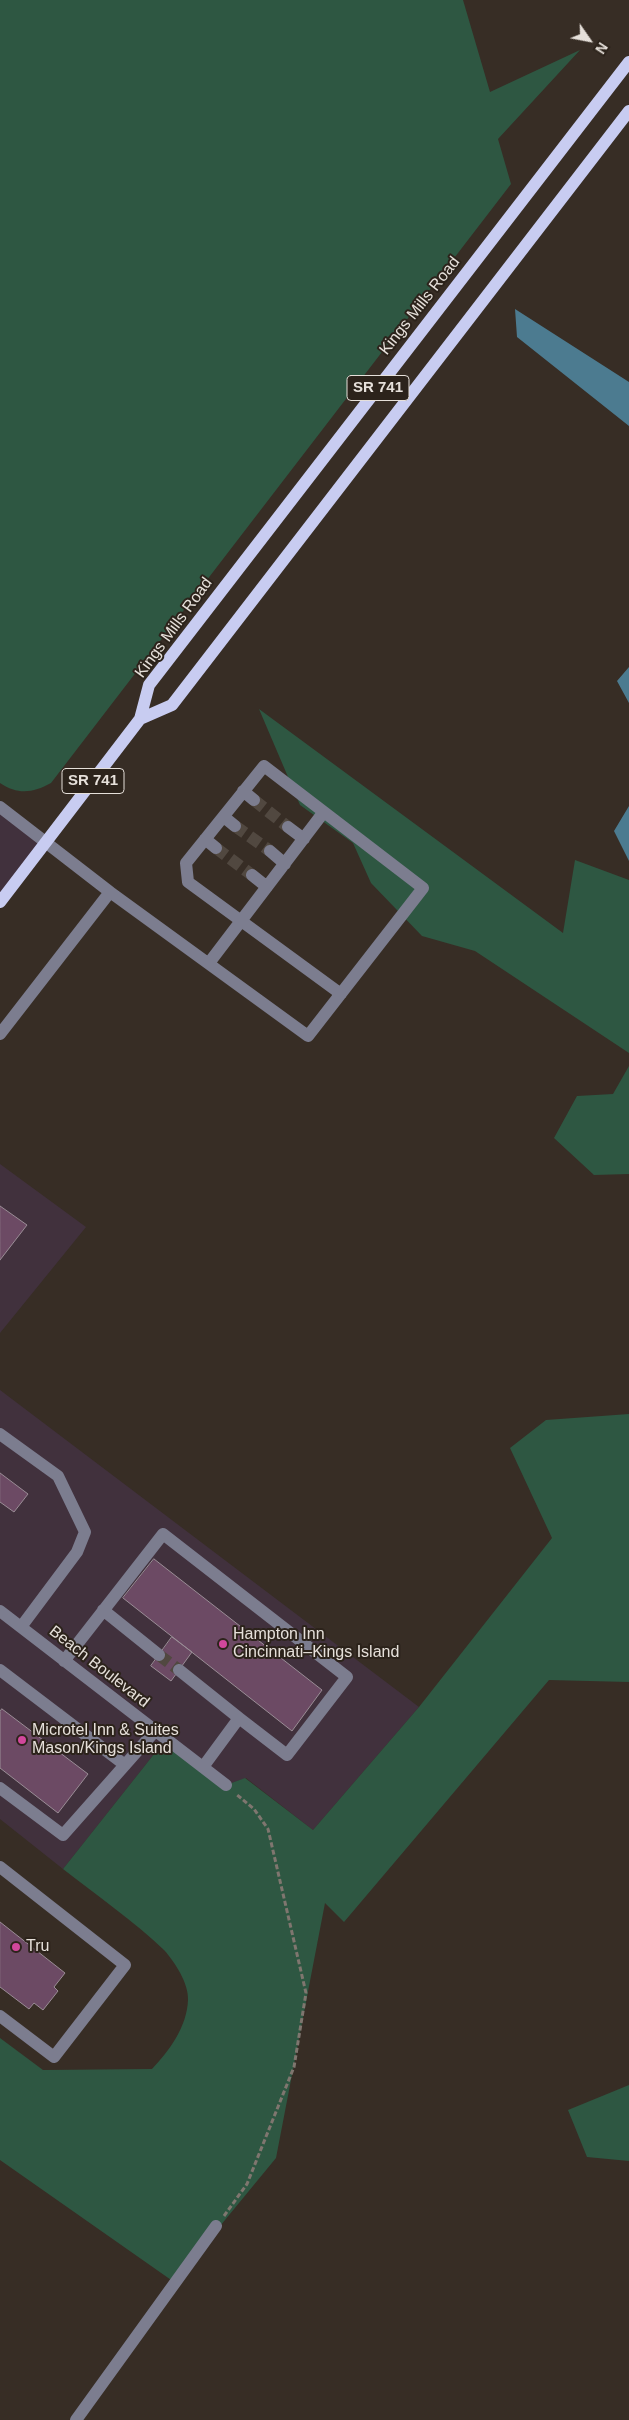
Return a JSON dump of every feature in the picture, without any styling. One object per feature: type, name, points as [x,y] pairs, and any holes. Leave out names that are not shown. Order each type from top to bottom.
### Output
[{"type":"main road","name":"Kings Mills Road","points":[[0,902],[140,719],[149,685],[629,62]]},
{"type":"main road","name":"Kings Mills Road","points":[[140,719],[172,704],[629,111]]},
{"type":"street","points":[[0,807],[110,892],[308,1036],[341,994],[423,888],[264,766],[186,863],[188,882],[341,994]]},
{"type":"street","points":[[243,791],[254,800]]},
{"type":"street","points":[[209,963],[323,813]]},
{"type":"street","points":[[224,817],[235,826]]},
{"type":"street","points":[[288,827],[304,839]]},
{"type":"street","points":[[205,839],[216,848]]},
{"type":"street","points":[[270,851],[285,864]]},
{"type":"street","points":[[252,875],[267,887]]},
{"type":"street","points":[[0,1034],[110,892]]},
{"type":"street","points":[[0,1434],[58,1476],[85,1532],[77,1552],[21,1627]]},
{"type":"street","points":[[64,1661],[163,1534],[346,1677],[287,1755],[178,1670]]},
{"type":"street","points":[[104,1610],[159,1655]]},
{"type":"street","name":"Beach Boulevard","points":[[0,1611],[226,1785]]},
{"type":"street","points":[[0,1670],[125,1765]]},
{"type":"street","points":[[203,1767],[239,1718]]},
{"type":"street","points":[[0,1788],[63,1835],[155,1731]]},
{"type":"street","points":[[0,1867],[125,1965],[54,2057],[0,2016]]},
{"type":"street","points":[[76,2420],[216,2226]]},
{"type":"path","points":[[216,2226],[247,2184],[294,2067],[306,1993],[268,1829],[254,1810],[226,1785]]},
{"type":"shaded area","points":[[0,807],[46,842],[0,902]]},
{"type":"shaded area","points":[[0,1164],[86,1227],[0,1333]]},
{"type":"shaded area","points":[[0,1390],[419,1707],[313,1830],[246,1778],[226,1785],[166,1739],[63,1869],[0,1819]]},
{"type":"green space","points":[[0,0],[463,0],[490,92],[580,50],[498,139],[511,184],[51,783],[32,791],[19,791],[0,783]]},
{"type":"green space","points":[[259,709],[563,933],[575,860],[629,880],[629,1053],[475,951],[422,936],[371,883],[353,843],[300,805]]},
{"type":"green space","points":[[629,1066],[629,1174],[594,1175],[554,1138],[577,1096],[613,1094]]},
{"type":"green space","points":[[629,1414],[629,1682],[549,1680],[344,1922],[325,1903],[276,2158],[174,2282],[0,2160],[0,2038],[43,2070],[152,2069],[176,2038],[187,2010],[188,1994],[184,1980],[164,1950],[128,1919],[63,1869],[166,1739],[226,1785],[245,1778],[313,1830],[419,1707],[552,1538],[510,1448],[546,1420]]},
{"type":"green space","points":[[629,2085],[629,2161],[587,2157],[568,2110]]},
{"type":"water","points":[[515,309],[629,382],[629,426],[517,337]]},
{"type":"water","points":[[629,667],[629,703],[617,681]]},
{"type":"water","points":[[629,806],[629,861],[614,831]]},
{"type":"building","points":[[0,1206],[27,1225],[0,1260]]},
{"type":"building","points":[[0,1473],[28,1494],[14,1512],[0,1502]]},
{"type":"building","name":"Hampton Inn Cincinnati–Kings Island","points":[[154,1559],[322,1690],[292,1731],[123,1598]]},
{"type":"building","points":[[172,1637],[192,1652],[171,1681],[151,1666]]},
{"type":"building","name":"Microtel Inn & Suites Mason/Kings Island","points":[[2,1709],[88,1774],[58,1813],[0,1768],[0,1712]]},
{"type":"building","name":"Tru","points":[[0,1922],[65,1973],[54,1987],[58,1991],[43,2010],[34,2003],[29,2009],[0,1987]]},
{"type":"tunnel","points":[[254,800],[288,827]]},
{"type":"tunnel","points":[[235,826],[270,851]]},
{"type":"tunnel","points":[[216,848],[252,875]]},
{"type":"tunnel","points":[[159,1655],[179,1670]]},
{"type":"place","name":"Hampton Inn Cincinnati–Kings Island","points":[[223,1644]]},
{"type":"place","name":"Microtel Inn & Suites Mason/Kings Island","points":[[22,1740]]},
{"type":"place","name":"Tru","points":[[16,1947]]}]
